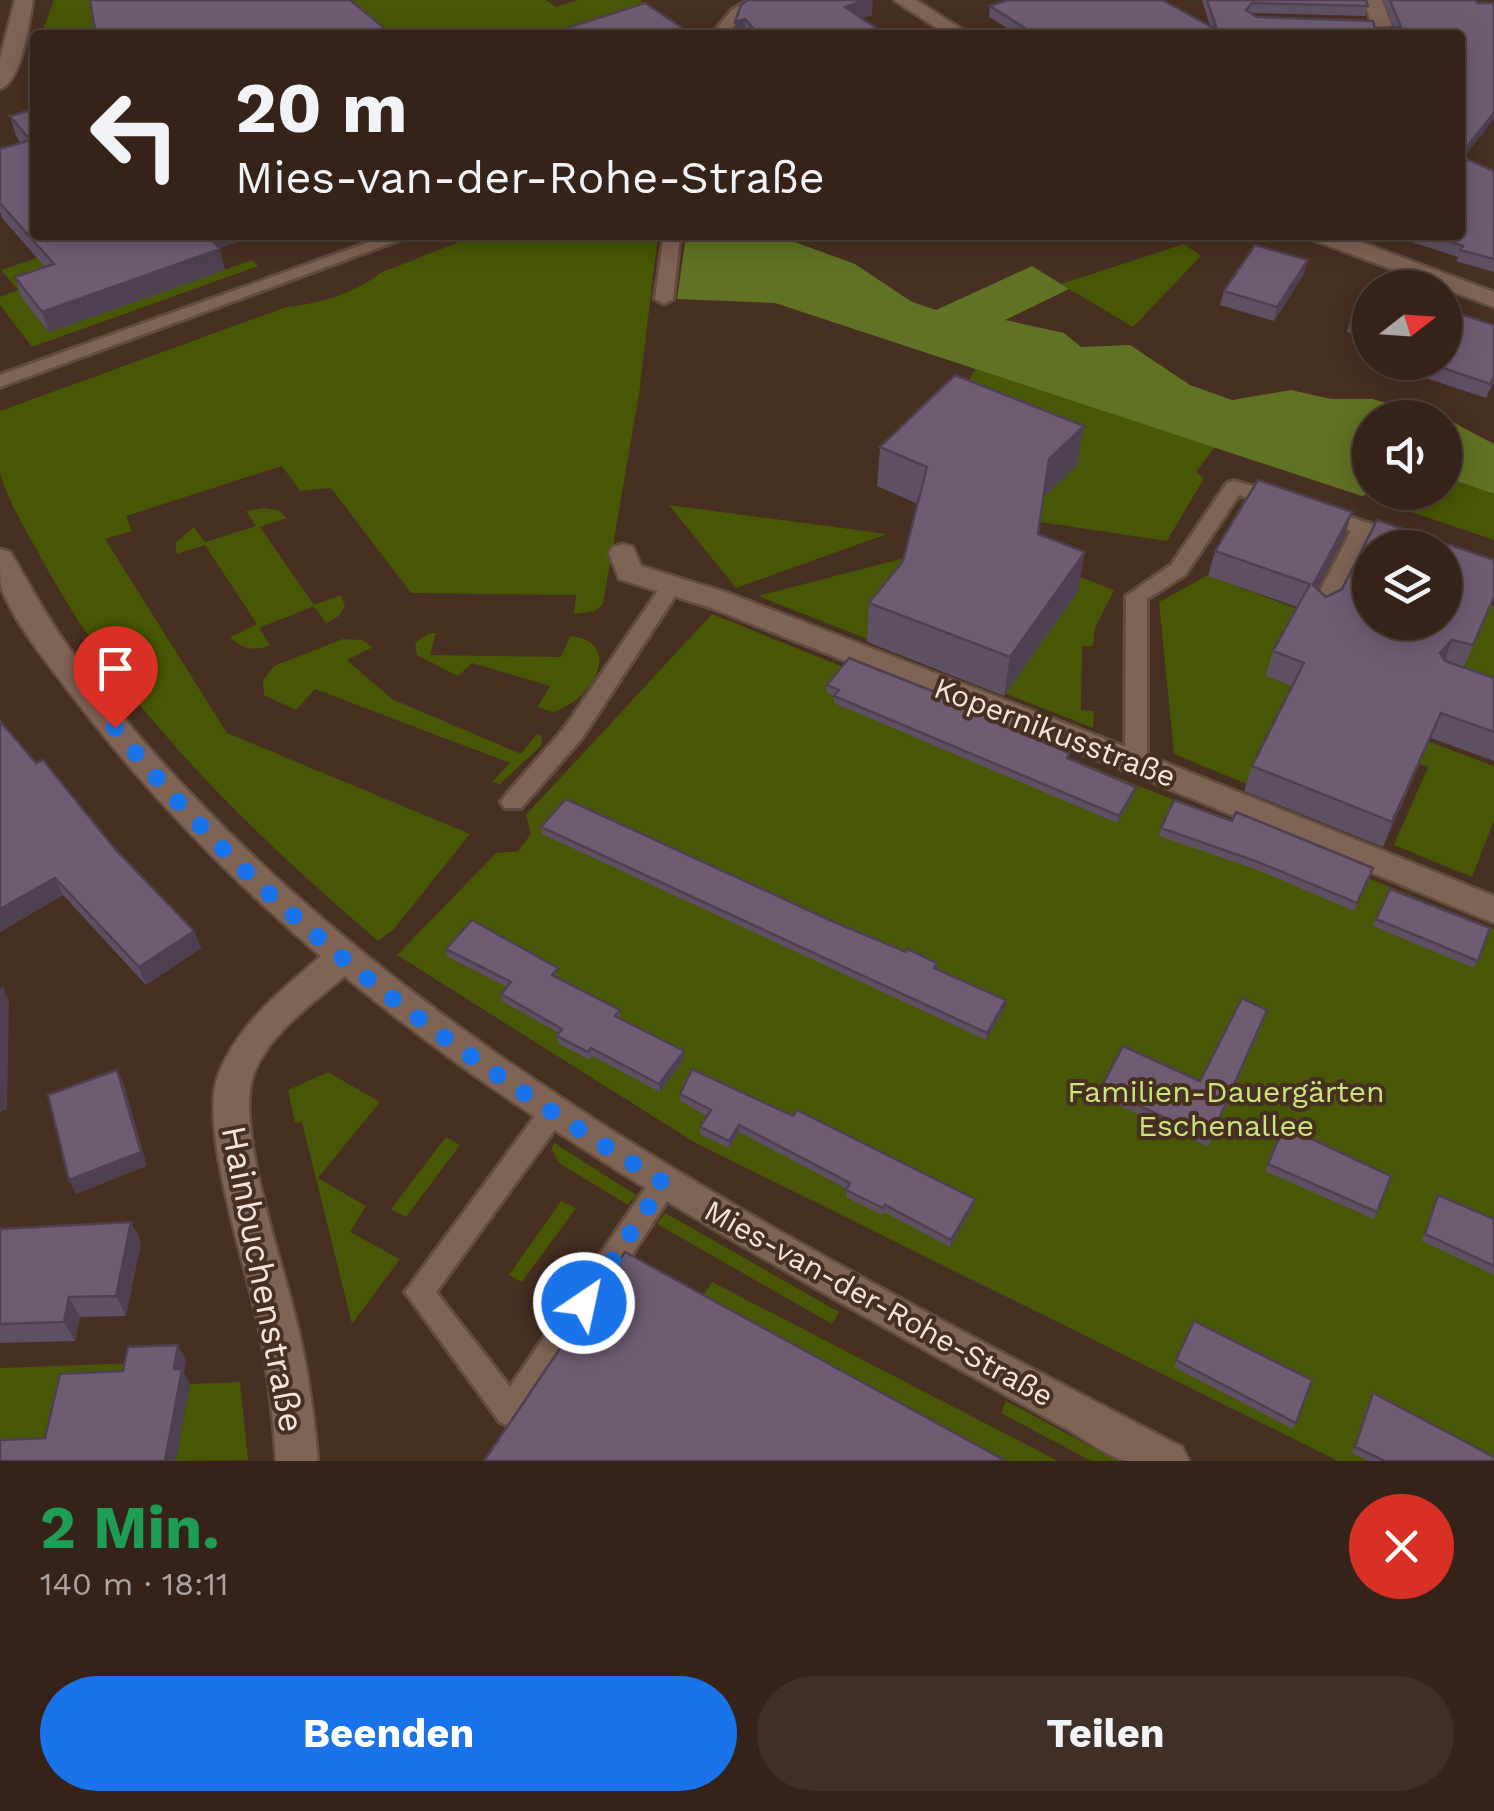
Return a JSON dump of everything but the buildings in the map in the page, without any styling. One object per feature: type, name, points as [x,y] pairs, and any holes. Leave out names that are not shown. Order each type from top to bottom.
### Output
[{"type":"street","points":[[0,83],[13,52],[24,0]]},
{"type":"street","points":[[903,0],[953,30]]},
{"type":"street","points":[[1373,0],[1377,27]]},
{"type":"street","points":[[1334,240],[1494,300]]},
{"type":"street","name":"Kopernikusstraße","points":[[623,553],[629,572],[673,584],[1136,763],[1494,910]]},
{"type":"street","name":"Mies-van-der-Rohe-Straße","points":[[0,558],[74,677],[199,827],[340,960],[408,1014],[552,1113],[664,1183],[1168,1461]]},
{"type":"street","name":"Hainbuchenstraße","points":[[298,1461],[287,1367],[235,1138],[230,1097],[244,1058],[267,1028],[340,960]]},
{"type":"lane","points":[[723,30],[738,13],[760,0]]},
{"type":"lane","points":[[0,382],[373,240]]},
{"type":"lane","points":[[664,299],[671,240]]},
{"type":"lane","points":[[1136,763],[1136,596],[1178,570],[1234,486],[1369,530]]},
{"type":"lane","points":[[1320,612],[1363,528]]},
{"type":"lane","points":[[513,802],[574,732],[673,584]]},
{"type":"lane","points":[[552,1113],[418,1292],[510,1412],[664,1183]]},
{"type":"green space","points":[[54,0],[92,0],[228,30],[43,30]]},
{"type":"green space","points":[[344,0],[546,0],[556,7],[577,0],[641,0],[646,23],[624,30],[277,30]]},
{"type":"green space","points":[[99,240],[22,297],[49,332],[252,260],[258,266],[32,347],[0,305],[0,297],[18,290],[1,270]]},
{"type":"green space","points":[[464,240],[657,240],[639,394],[603,604],[595,611],[574,614],[576,595],[411,593],[331,488],[300,491],[282,466],[126,516],[132,531],[105,539],[227,733],[470,834],[394,929],[378,941],[235,810],[148,715],[108,664],[72,610],[7,493],[0,472],[0,411],[286,307],[336,296],[380,273]]},
{"type":"green space","points":[[685,240],[792,240],[855,264],[912,302],[936,310],[1032,266],[1069,289],[1005,320],[1064,333],[1081,347],[1130,345],[1190,385],[1232,400],[1291,390],[1331,399],[1376,400],[1352,400],[1352,493],[775,303],[677,299]]},
{"type":"green space","points":[[1184,244],[1201,256],[1133,327],[1061,284]]},
{"type":"green space","points":[[975,369],[1215,447],[1196,472],[1204,478],[1167,541],[1040,522],[1043,498],[1076,466],[951,414]]},
{"type":"green space","points":[[1462,427],[1494,444],[1494,494],[1462,483]]},
{"type":"green space","points":[[1462,483],[1494,494],[1494,540],[1405,510],[1462,510]]},
{"type":"green space","points":[[669,505],[887,534],[736,588]]},
{"type":"green space","points":[[278,510],[287,518],[260,527],[314,605],[341,595],[345,606],[339,616],[326,623],[314,606],[259,628],[270,645],[254,649],[230,637],[257,624],[205,545],[177,554],[175,543],[194,527],[205,542],[256,526],[246,511]]},
{"type":"green space","points":[[912,556],[1035,559],[1114,590],[1095,628],[1093,646],[1082,646],[1081,710],[1094,711],[1093,728],[758,596]]},
{"type":"green space","points":[[1208,575],[1339,625],[1267,676],[1335,702],[1247,784],[1174,754],[1159,602]]},
{"type":"green space","points":[[1491,605],[1494,606],[1494,682],[1462,671]]},
{"type":"green space","name":"Familien-Dauergärten Eschenallee","points":[[712,614],[1494,929],[1494,1461],[1338,1461],[694,1142],[397,955],[496,853],[518,851],[531,834],[526,815]]},
{"type":"green space","points":[[429,633],[436,633],[430,655],[561,657],[570,636],[588,641],[597,650],[599,661],[589,687],[565,707],[552,712],[538,707],[550,686],[472,663],[458,676],[417,655],[415,643]]},
{"type":"green space","points":[[343,639],[362,640],[373,647],[347,660],[392,699],[521,754],[537,734],[542,736],[541,746],[500,784],[492,782],[510,763],[315,689],[296,710],[264,695],[263,680],[274,666]]},
{"type":"green space","points":[[1373,721],[1494,766],[1494,820],[1472,877],[1394,845],[1428,767],[1362,742]]},
{"type":"green space","points":[[328,1072],[380,1102],[318,1178],[366,1206],[350,1232],[400,1259],[352,1324],[302,1122],[295,1123],[288,1090]]},
{"type":"green space","points":[[446,1137],[460,1145],[406,1217],[391,1209]]},
{"type":"green space","points":[[554,1143],[636,1195],[628,1205],[559,1163],[552,1149]]},
{"type":"green space","points":[[561,1201],[576,1208],[522,1282],[509,1275]]},
{"type":"green space","points":[[665,1213],[839,1312],[832,1324],[657,1224]]},
{"type":"green space","points":[[669,1276],[704,1294],[712,1282],[1058,1461],[959,1461],[658,1294]]},
{"type":"green space","points":[[137,1363],[55,1461],[0,1461],[0,1368]]},
{"type":"green space","points":[[240,1382],[248,1460],[176,1461],[190,1384]]},
{"type":"green space","points":[[1006,1401],[1118,1461],[1091,1461],[1001,1413]]},
{"type":"route","points":[[115,728],[199,827],[340,960],[454,1046],[664,1183],[584,1303]]}]
